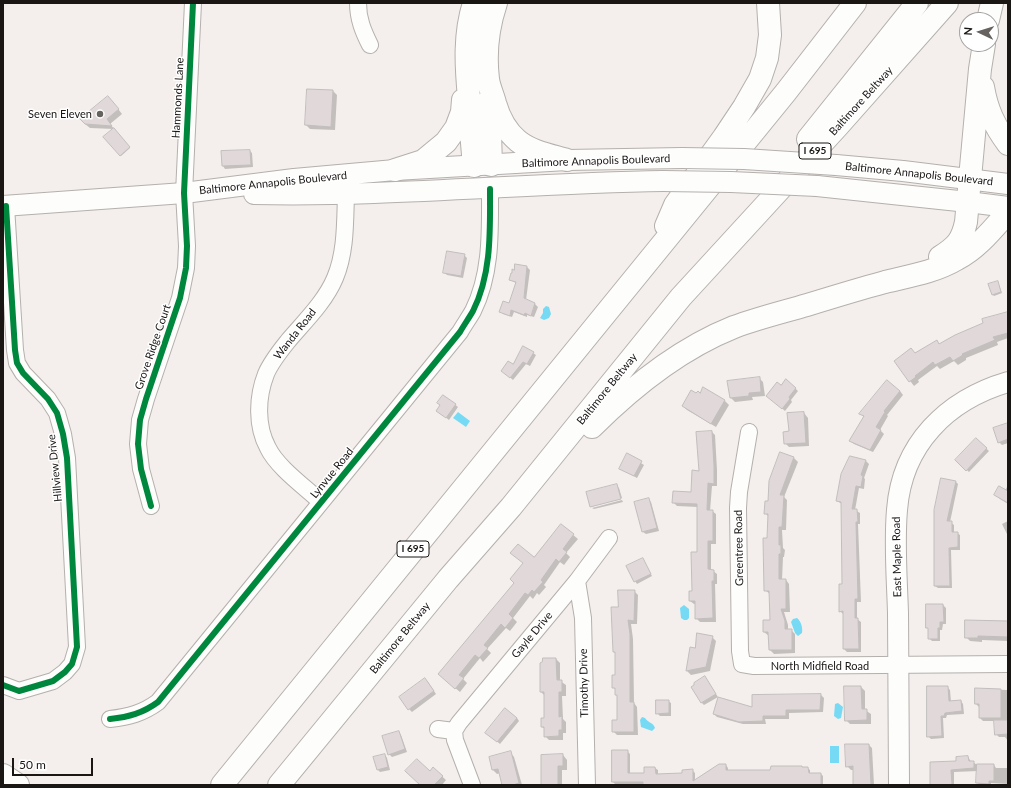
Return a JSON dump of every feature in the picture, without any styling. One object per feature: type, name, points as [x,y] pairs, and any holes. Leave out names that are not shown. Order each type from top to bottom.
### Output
[{"type":"highway","points":[[395,170],[423,161],[446,142],[456,128],[462,112],[469,18],[474,3]]},
{"type":"highway","points":[[482,166],[488,80],[487,56],[489,32],[496,3]]},
{"type":"highway","points":[[654,254],[675,205],[724,137],[760,79],[767,58],[770,34],[768,3]]},
{"type":"highway","name":"I 695","points":[[222,785],[786,92],[855,3]]},
{"type":"highway","points":[[786,92],[868,3]]},
{"type":"highway","points":[[681,297],[917,3]]},
{"type":"highway","name":"Baltimore Beltway","points":[[279,785],[443,586],[511,507],[681,297],[838,126],[947,3]]},
{"type":"highway","points":[[884,282],[934,260],[948,252],[959,243],[964,234],[983,52]]},
{"type":"highway","points":[[466,67],[482,166]]},
{"type":"highway","points":[[980,69],[986,104],[994,125],[1008,144]]},
{"type":"highway","points":[[488,80],[498,114],[505,128],[518,141],[533,150],[567,160]]},
{"type":"highway","points":[[511,507],[618,402],[642,381],[675,357],[734,327],[884,282],[938,269],[958,259],[976,246],[1008,212]]},
{"type":"highway","points":[[3,775],[18,785]]},
{"type":"main road","name":"Baltimore Annapolis Boulevard","points":[[4,206],[184,193],[294,179],[395,170],[567,160],[682,158],[744,159],[836,165],[1008,184]]},
{"type":"main road","points":[[482,166],[490,189]]},
{"type":"main road","name":"Baltimore Annapolis Boulevard","points":[[184,193],[296,195],[346,194],[490,189],[607,182],[731,182],[817,186],[1008,207]]},
{"type":"main road","name":"East Maple Road","points":[[900,785],[896,534],[900,485],[910,460],[920,442],[936,422],[954,407],[975,394],[1008,382]]},
{"type":"street","name":"Hammonds Lane","points":[[184,193],[193,3]]},
{"type":"street","points":[[358,3],[358,16],[370,45]]},
{"type":"street","name":"Lynvue Road","points":[[110,719],[136,715],[158,702],[460,332],[473,310],[482,289],[490,240],[490,189]]},
{"type":"street","name":"Grove Ridge Court","points":[[151,506],[140,463],[138,444],[140,420],[180,298],[186,268],[187,246],[184,193]]},
{"type":"street","name":"Wanda Road","points":[[321,502],[279,464],[268,449],[262,433],[260,396],[266,374],[279,353],[323,300],[335,279],[341,260],[344,240],[346,194]]},
{"type":"street","name":"Hillview Drive","points":[[3,685],[19,691],[53,681],[65,672],[72,664],[77,647],[67,465],[63,434],[57,413],[48,399],[23,373],[17,363],[4,206]]},
{"type":"street","name":"Greentree Road","points":[[742,664],[740,651],[738,508],[739,492],[749,432]]},
{"type":"street","name":"Gayle Drive","points":[[454,731],[459,723],[577,581],[609,538]]},
{"type":"street","name":"Timothy Drive","points":[[577,581],[583,618],[587,785]]},
{"type":"street","name":"North Midfield Road","points":[[742,664],[754,666],[1008,664]]},
{"type":"street","points":[[438,729],[454,731],[455,740],[472,785]]},
{"type":"water","points":[[546,306],[549,307],[551,314],[549,318],[544,320],[540,318],[543,313],[543,309]]},
{"type":"water","points":[[458,412],[470,421],[466,427],[453,418]]},
{"type":"water","points":[[684,605],[689,609],[689,618],[687,620],[681,618],[680,608]]},
{"type":"water","points":[[797,618],[801,623],[802,629],[802,633],[798,636],[795,633],[791,622],[793,619]]},
{"type":"water","points":[[838,703],[843,707],[841,718],[838,719],[834,716],[835,704]]},
{"type":"water","points":[[642,717],[654,726],[655,728],[652,731],[641,727],[640,720]]},
{"type":"water","points":[[830,746],[839,746],[839,763],[830,763]]},
{"type":"building","points":[[307,89],[333,90],[331,127],[305,125]]},
{"type":"building","name":"Seven Eleven","points":[[108,96],[119,109],[107,119],[112,126],[85,124],[80,119]]},
{"type":"building","points":[[114,128],[130,147],[120,156],[103,137]]},
{"type":"building","points":[[250,150],[251,165],[222,166],[221,151]]},
{"type":"building","points":[[447,251],[465,254],[461,276],[443,273]]},
{"type":"building","points":[[515,264],[527,266],[524,298],[535,303],[531,316],[511,310],[510,316],[499,312],[503,301],[509,303],[516,282],[509,280]]},
{"type":"building","points":[[998,281],[1001,292],[992,295],[988,284]]},
{"type":"building","points":[[1008,312],[1008,333],[993,337],[995,340],[962,354],[963,355],[953,361],[950,357],[935,365],[933,362],[909,382],[894,361],[911,348],[915,353],[937,340],[939,344],[955,335],[983,323],[982,319]]},
{"type":"building","points":[[523,346],[534,352],[527,364],[523,362],[510,378],[501,371],[508,361],[513,364]]},
{"type":"building","points":[[760,377],[761,392],[749,393],[749,396],[730,398],[727,381]]},
{"type":"building","points":[[786,379],[796,388],[782,409],[766,396],[777,382],[781,385]]},
{"type":"building","points":[[887,380],[900,391],[884,411],[885,412],[876,427],[881,430],[870,450],[849,441],[864,416],[859,414]]},
{"type":"building","points":[[703,387],[725,400],[711,424],[682,406],[691,390],[696,393],[698,391],[700,393]]},
{"type":"building","points":[[443,395],[456,404],[446,418],[436,411],[440,405],[437,403]]},
{"type":"building","points":[[804,412],[806,443],[784,444],[783,432],[789,431],[787,413]]},
{"type":"building","points":[[1008,423],[1008,439],[998,443],[993,428]]},
{"type":"building","points":[[712,431],[714,484],[708,483],[707,510],[713,510],[713,541],[708,541],[708,569],[714,570],[714,581],[712,581],[713,618],[695,619],[695,601],[689,601],[689,591],[692,591],[691,552],[697,552],[697,504],[672,503],[673,491],[691,492],[692,470],[699,471],[696,432]]},
{"type":"building","points":[[976,438],[987,448],[966,471],[955,460]]},
{"type":"building","points":[[780,452],[794,457],[780,495],[784,495],[782,527],[779,527],[779,545],[781,545],[781,554],[779,554],[779,579],[786,579],[786,609],[781,609],[785,621],[785,629],[792,629],[792,650],[769,650],[768,632],[763,632],[763,620],[770,620],[769,591],[764,591],[763,538],[767,538],[768,514],[764,514],[765,501],[768,501],[769,481]]},
{"type":"building","points":[[627,453],[642,461],[634,476],[619,469]]},
{"type":"building","points":[[850,456],[866,460],[861,475],[863,476],[861,487],[856,486],[852,509],[857,509],[858,522],[856,522],[858,599],[855,599],[855,618],[858,618],[859,649],[843,649],[843,611],[839,612],[839,584],[842,584],[841,502],[836,501],[841,474]]},
{"type":"building","points":[[941,478],[956,481],[947,521],[952,521],[952,532],[958,532],[958,547],[949,548],[950,586],[934,586],[934,510]]},
{"type":"building","points":[[617,484],[621,499],[590,507],[586,492]]},
{"type":"building","points":[[999,486],[1008,491],[1008,503],[994,495]]},
{"type":"building","points":[[649,498],[657,528],[642,532],[634,502]]},
{"type":"building","points":[[561,524],[574,534],[563,549],[567,552],[559,562],[556,559],[541,580],[543,582],[534,592],[532,590],[528,595],[525,593],[509,614],[513,618],[505,628],[501,624],[484,645],[488,648],[479,658],[475,655],[459,675],[464,678],[455,689],[438,674],[514,583],[510,579],[523,563],[510,553],[518,544],[534,557]]},
{"type":"building","points":[[643,558],[651,574],[634,582],[626,566]]},
{"type":"building","points":[[618,590],[635,590],[634,621],[628,620],[630,634],[630,702],[634,702],[634,732],[612,732],[612,720],[617,720],[617,695],[615,695],[615,688],[612,688],[612,675],[615,675],[615,652],[613,652],[611,607],[618,607]]},
{"type":"building","points":[[926,604],[943,604],[944,622],[940,622],[940,628],[938,628],[938,639],[928,639],[928,628],[926,628]]},
{"type":"building","points":[[965,620],[1008,621],[1008,637],[978,636],[978,638],[965,638]]},
{"type":"building","points":[[697,633],[713,636],[706,667],[686,671],[690,647],[695,648]]},
{"type":"building","points":[[543,658],[556,658],[557,680],[562,680],[562,692],[559,692],[559,717],[562,716],[562,730],[559,730],[559,736],[544,737],[544,727],[541,727],[541,718],[544,718],[544,692],[540,692],[540,663],[542,662]]},
{"type":"building","points":[[705,676],[716,694],[701,703],[691,687],[694,683]]},
{"type":"building","points":[[425,678],[434,691],[408,710],[399,697]]},
{"type":"building","points":[[844,686],[861,686],[862,709],[867,709],[867,720],[845,721]]},
{"type":"building","points":[[927,686],[948,686],[949,701],[961,700],[962,711],[945,713],[944,716],[941,716],[942,736],[927,737]]},
{"type":"building","points":[[975,688],[1001,689],[1001,718],[979,718],[979,704],[975,704]]},
{"type":"building","points":[[821,694],[820,710],[786,710],[786,716],[763,716],[763,721],[739,722],[713,714],[718,697],[752,707],[752,695]]},
{"type":"building","points":[[656,700],[669,700],[669,713],[656,714]]},
{"type":"building","points":[[505,708],[517,718],[497,742],[485,733]]},
{"type":"building","points":[[994,720],[1008,720],[1008,734],[995,735]]},
{"type":"building","points":[[399,731],[405,749],[388,755],[382,736]]},
{"type":"building","points":[[845,744],[869,744],[871,785],[853,785],[853,766],[846,767]]},
{"type":"building","points":[[612,750],[628,750],[628,773],[644,773],[644,767],[655,767],[656,774],[682,773],[682,770],[693,769],[693,781],[719,764],[726,764],[726,770],[770,770],[771,766],[802,766],[808,767],[809,773],[821,773],[821,785],[643,785],[643,782],[612,782]]},
{"type":"building","points":[[511,751],[519,783],[513,785],[502,785],[498,769],[492,770],[489,757]]},
{"type":"building","points":[[385,754],[388,767],[377,770],[373,757]]},
{"type":"building","points":[[563,754],[563,766],[558,766],[558,785],[541,785],[541,755]]},
{"type":"building","points":[[968,756],[969,761],[974,761],[974,768],[951,770],[952,785],[930,785],[930,762],[956,761],[956,757]]},
{"type":"building","points":[[417,759],[430,771],[433,767],[443,776],[434,785],[420,785],[405,771]]},
{"type":"building","points":[[977,764],[994,764],[994,781],[989,781],[989,784],[976,783]]},
{"type":"cycle path","points":[[151,506],[141,469],[138,444],[140,420],[180,298],[186,268],[187,246],[184,193],[193,3]]},
{"type":"cycle path","points":[[110,719],[136,714],[158,702],[460,332],[473,311],[484,282],[490,236],[490,189]]},
{"type":"cycle path","points":[[3,685],[19,691],[53,681],[65,672],[72,664],[77,647],[67,458],[63,434],[57,413],[48,399],[23,373],[17,363],[6,206]]},
{"type":"place","name":"Seven Eleven","points":[[100,114]]}]
